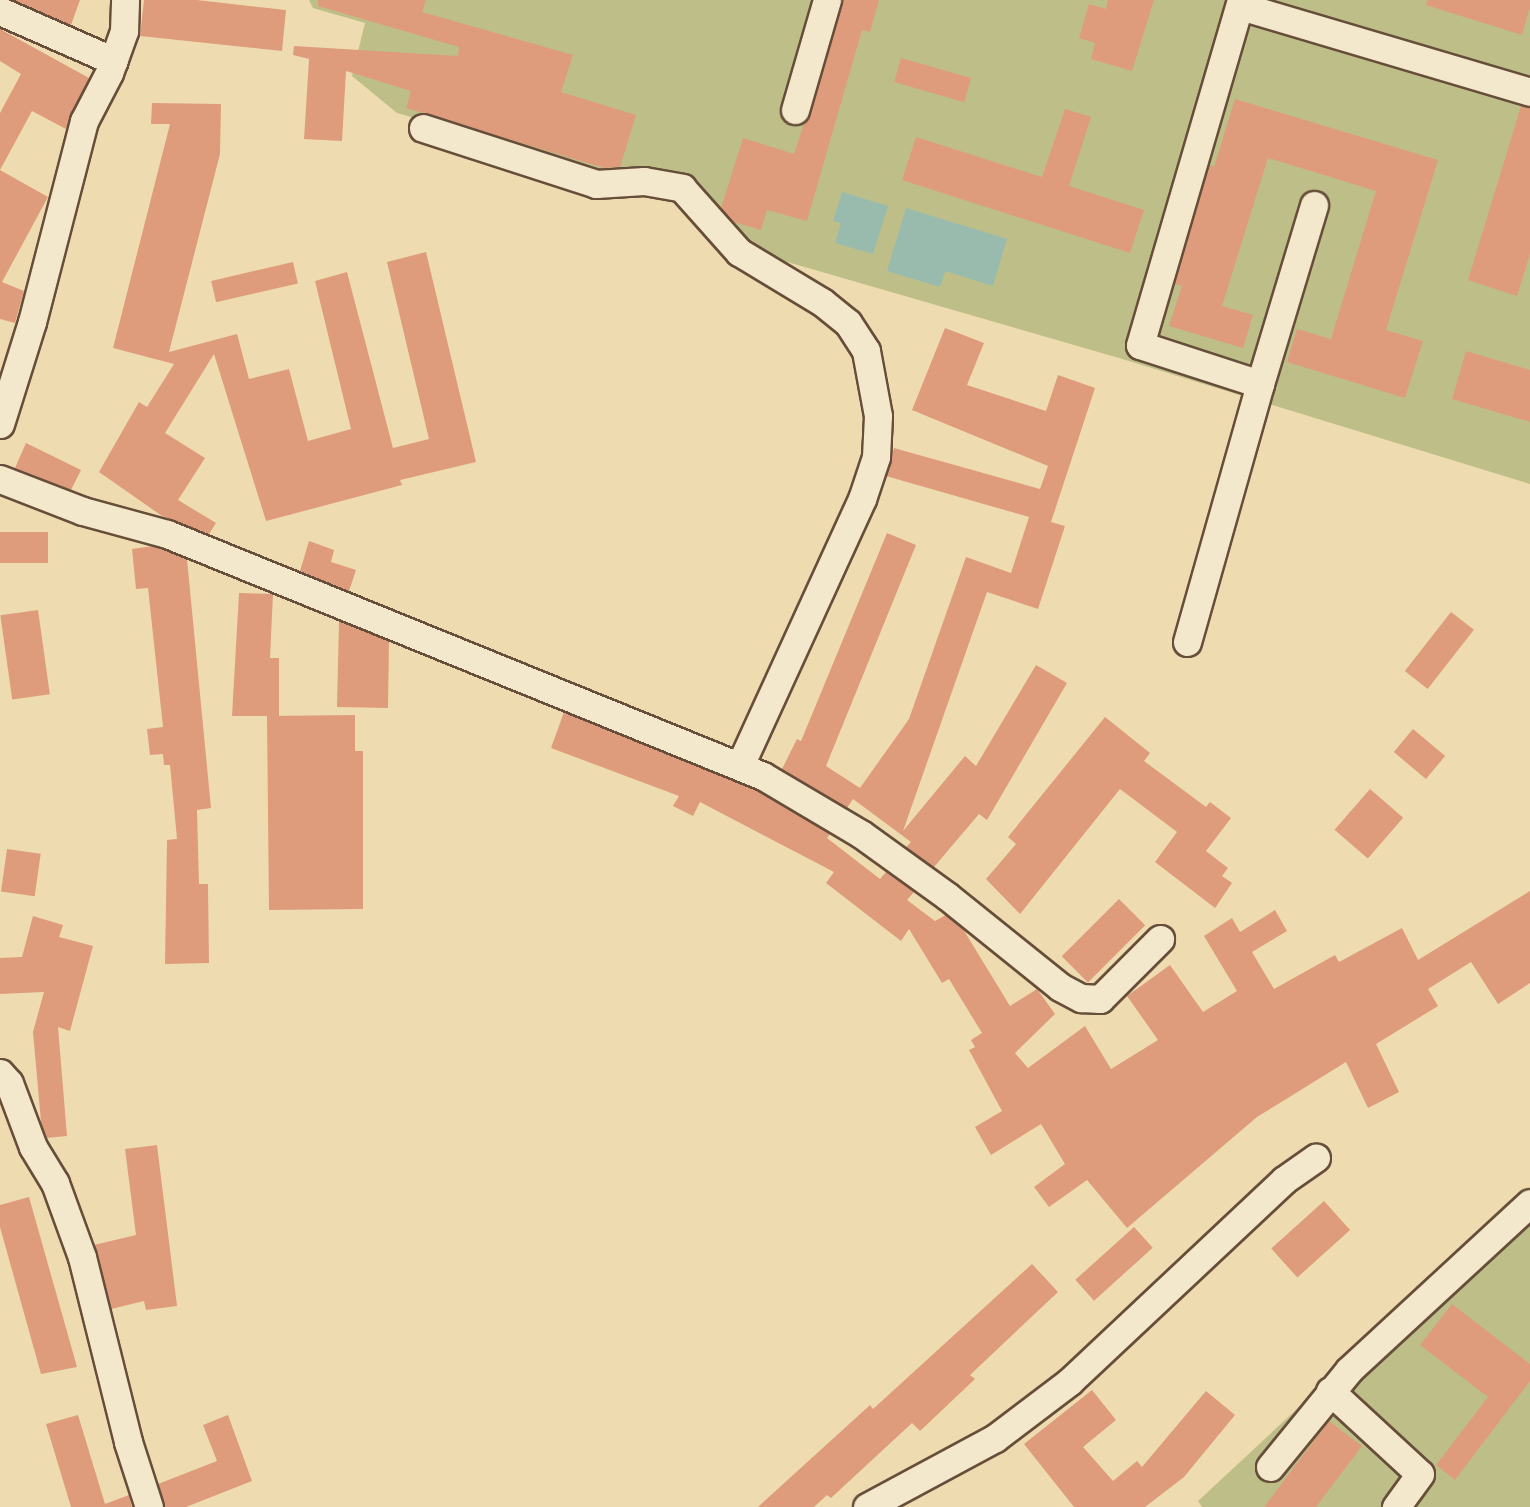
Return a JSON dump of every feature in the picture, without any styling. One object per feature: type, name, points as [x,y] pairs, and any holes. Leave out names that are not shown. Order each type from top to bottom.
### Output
[{"type":"street","points":[[0,424],[32,322],[84,121],[114,61],[124,31],[125,0]]},
{"type":"street","points":[[795,110],[827,0]]},
{"type":"street","points":[[1260,384],[1140,345],[1240,3],[1530,92]]},
{"type":"street","points":[[0,11],[114,61]]},
{"type":"street","points":[[423,128],[596,184],[644,181],[682,188],[739,252],[822,302],[848,323],[866,351],[878,416],[876,457],[862,500],[740,765]]},
{"type":"street","points":[[1187,642],[1260,384],[1314,205]]},
{"type":"street","points":[[0,479],[83,511],[167,534],[740,765],[861,834],[947,896],[1059,987],[1081,998],[1100,999],[1160,939]]},
{"type":"street","points":[[0,1073],[9,1083],[33,1147],[55,1184],[82,1257],[128,1442],[148,1507]]},
{"type":"street","points":[[867,1507],[995,1438],[1069,1382],[1284,1180],[1316,1158]]},
{"type":"street","points":[[1270,1467],[1330,1391],[1530,1203]]},
{"type":"street","points":[[1330,1391],[1420,1474],[1396,1507]]},
{"type":"green space","points":[[309,0],[1530,0],[1530,484],[1119,358],[770,257],[713,217],[620,176],[397,113],[352,76],[365,23],[313,8]]},
{"type":"green space","points":[[1530,1192],[1530,1507],[1202,1507],[1198,1501]]},
{"type":"shaded area","points":[[842,192],[888,206],[873,254],[835,243],[841,223],[833,221]]},
{"type":"shaded area","points":[[906,208],[1007,239],[993,286],[945,271],[940,287],[887,271]]},
{"type":"building","points":[[14,0],[80,0],[71,25]]},
{"type":"building","points":[[144,0],[197,0],[286,10],[282,51],[140,36]]},
{"type":"building","points":[[318,0],[426,0],[422,12],[573,55],[561,92],[636,115],[620,167],[604,168],[406,108],[411,91],[346,71],[342,141],[304,139],[309,59],[293,55],[294,46],[458,56],[459,47],[318,6]]},
{"type":"building","points":[[842,0],[879,0],[870,32],[862,30],[807,221],[767,210],[761,230],[733,222],[721,208],[743,138],[794,154],[804,123],[810,114]]},
{"type":"building","points":[[1108,0],[1154,0],[1132,71],[1091,59],[1095,43],[1079,38],[1089,4],[1106,9]]},
{"type":"building","points":[[1427,0],[1530,0],[1530,7],[1522,35],[1426,5]]},
{"type":"building","points":[[0,29],[89,78],[66,129],[32,111],[0,170],[0,113],[21,74],[0,61]]},
{"type":"building","points":[[901,58],[971,78],[964,102],[894,82]]},
{"type":"building","points":[[1235,99],[1438,160],[1386,330],[1423,341],[1405,398],[1287,362],[1297,329],[1331,339],[1376,191],[1268,158],[1222,306],[1253,315],[1243,348],[1169,326],[1182,286],[1174,284],[1209,165],[1214,167]]},
{"type":"building","points":[[152,103],[221,104],[220,154],[169,352],[237,334],[249,379],[289,369],[308,441],[351,429],[315,281],[347,272],[393,448],[429,439],[387,262],[426,252],[476,462],[400,480],[402,485],[266,521],[214,354],[165,433],[205,458],[178,500],[216,523],[209,534],[162,516],[99,472],[139,402],[147,407],[174,364],[113,348],[170,124],[151,124]]},
{"type":"building","points":[[1521,106],[1530,107],[1530,254],[1517,296],[1468,280]]},
{"type":"building","points":[[1065,109],[1091,117],[1069,186],[1144,210],[1130,253],[902,180],[916,137],[1042,177]]},
{"type":"building","points":[[0,170],[48,197],[2,282],[24,291],[15,323],[0,319]]},
{"type":"building","points":[[293,262],[298,283],[216,302],[211,281]]},
{"type":"building","points":[[945,328],[984,343],[967,385],[1046,411],[1058,375],[1095,388],[1051,522],[1065,526],[1038,609],[987,592],[903,831],[965,756],[976,766],[1036,665],[1067,683],[987,820],[979,814],[934,867],[906,847],[911,842],[853,799],[847,808],[782,769],[797,739],[801,741],[887,533],[916,545],[826,766],[860,788],[909,719],[966,557],[1011,573],[1029,517],[886,476],[894,448],[1040,489],[1048,466],[912,410]]},
{"type":"building","points":[[1466,351],[1530,370],[1530,422],[1452,399]]},
{"type":"building","points":[[26,443],[81,470],[71,490],[15,468]]},
{"type":"building","points":[[0,532],[48,532],[48,563],[0,563]]},
{"type":"building","points":[[309,541],[334,550],[331,562],[356,570],[349,591],[300,571]]},
{"type":"building","points":[[153,546],[187,559],[211,808],[197,810],[199,884],[208,884],[209,963],[165,964],[167,840],[177,839],[170,765],[164,765],[163,754],[150,755],[147,729],[163,727],[148,588],[136,589],[132,549]]},
{"type":"building","points":[[239,593],[273,594],[270,658],[279,658],[279,716],[232,716]]},
{"type":"building","points":[[38,610],[50,694],[12,699],[0,615]]},
{"type":"building","points":[[1451,612],[1474,630],[1428,689],[1405,671]]},
{"type":"building","points":[[339,621],[389,641],[388,708],[337,707]]},
{"type":"building","points":[[564,712],[756,790],[830,834],[827,838],[880,879],[886,872],[914,892],[907,900],[935,921],[946,915],[963,929],[1010,1006],[1037,989],[1055,1014],[1015,1053],[1028,1068],[1085,1026],[1111,1069],[1158,1040],[1127,996],[1170,965],[1203,1012],[1237,991],[1204,936],[1232,918],[1240,932],[1275,910],[1287,931],[1252,952],[1274,989],[1335,955],[1339,962],[1402,928],[1418,960],[1530,891],[1530,983],[1498,1004],[1471,962],[1428,989],[1438,1006],[1376,1044],[1399,1092],[1368,1108],[1346,1062],[1257,1117],[1127,1228],[1087,1180],[1049,1207],[1034,1187],[1065,1164],[1041,1124],[991,1155],[975,1127],[1002,1111],[969,1050],[975,1047],[971,1040],[982,1033],[949,979],[942,983],[909,929],[901,941],[826,883],[834,872],[700,802],[693,816],[673,806],[679,796],[551,748]]},
{"type":"building","points":[[355,715],[355,751],[363,751],[363,909],[269,910],[267,716]]},
{"type":"building","points":[[1105,717],[1150,753],[1144,761],[1206,807],[1210,802],[1231,818],[1206,851],[1228,868],[1222,876],[1232,883],[1215,908],[1155,862],[1177,832],[1120,789],[1020,914],[986,879],[1016,844],[1008,837]]},
{"type":"building","points":[[1413,729],[1445,756],[1426,779],[1394,752]]},
{"type":"building","points":[[1370,789],[1403,818],[1368,859],[1335,830]]},
{"type":"building","points":[[7,849],[41,854],[35,896],[1,892]]},
{"type":"building","points":[[1119,899],[1145,925],[1088,982],[1062,956]]},
{"type":"building","points":[[33,916],[63,925],[59,937],[93,946],[70,1031],[58,1027],[67,1136],[46,1138],[41,1122],[33,1032],[44,992],[0,994],[0,958],[22,957]]},
{"type":"building","points":[[157,1145],[177,1306],[146,1310],[144,1301],[111,1309],[94,1245],[136,1235],[125,1149]]},
{"type":"building","points":[[29,1197],[77,1367],[41,1374],[0,1227],[0,1205]]},
{"type":"building","points":[[1324,1201],[1350,1230],[1297,1277],[1271,1249]]},
{"type":"building","points":[[1134,1227],[1153,1248],[1094,1301],[1075,1280]]},
{"type":"building","points":[[1032,1264],[1058,1292],[970,1375],[975,1379],[920,1431],[912,1423],[831,1498],[827,1495],[814,1507],[758,1507],[870,1405],[873,1409]]},
{"type":"building","points":[[1452,1304],[1530,1364],[1530,1381],[1455,1480],[1436,1465],[1488,1397],[1420,1345]]},
{"type":"building","points":[[1092,1390],[1116,1420],[1083,1447],[1113,1481],[1137,1461],[1142,1467],[1206,1391],[1235,1415],[1184,1477],[1145,1507],[1074,1507],[1024,1444]]},
{"type":"building","points":[[78,1415],[105,1504],[129,1495],[132,1507],[71,1507],[46,1424]]},
{"type":"building","points":[[228,1415],[252,1481],[186,1507],[164,1507],[158,1484],[217,1461],[203,1425]]},
{"type":"building","points":[[1329,1421],[1362,1446],[1316,1507],[1264,1507]]}]
